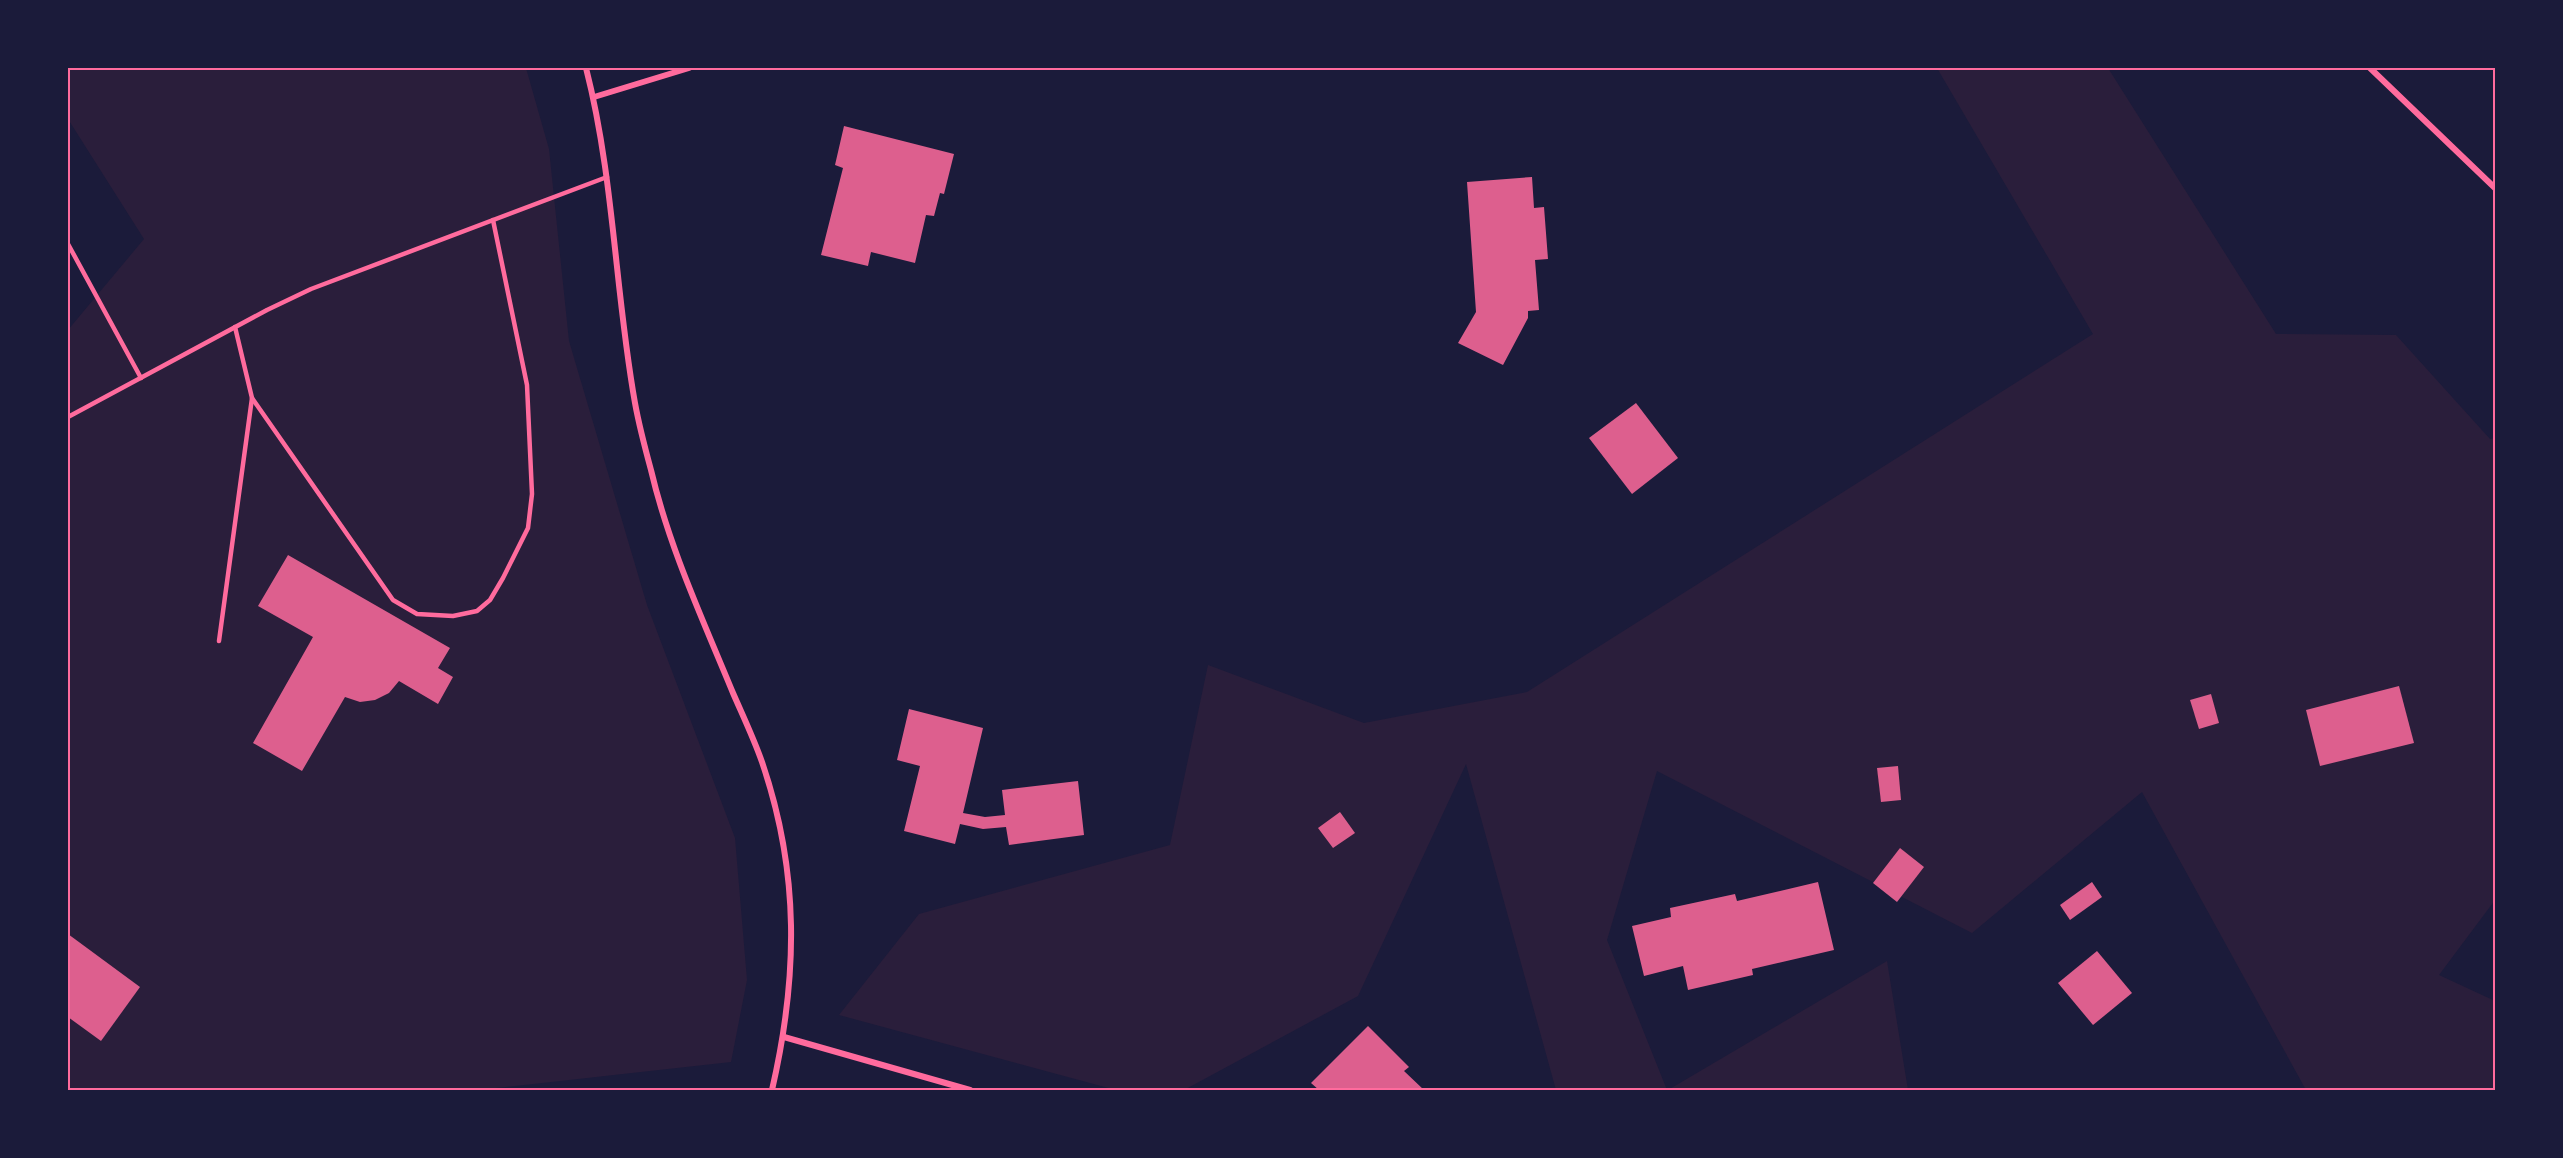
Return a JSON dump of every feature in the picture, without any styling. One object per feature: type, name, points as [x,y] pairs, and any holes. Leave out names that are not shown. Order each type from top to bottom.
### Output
[{"type":"street","points":[[586,68],[594,97],[607,177],[635,403],[655,488],[682,572],[762,761],[781,831],[791,903],[791,977],[784,1037],[772,1090]]},
{"type":"street","points":[[594,97],[690,68]]},
{"type":"street","points":[[2370,68],[2496,189]]},
{"type":"street","points":[[784,1037],[970,1090]]},
{"type":"lane","points":[[68,417],[311,289],[607,177]]},
{"type":"lane","points":[[252,398],[393,600],[417,614],[453,616],[477,611],[490,600],[528,528],[532,494],[527,385],[493,220]]},
{"type":"lane","points":[[68,244],[141,378]]},
{"type":"lane","points":[[219,641],[252,398],[235,327]]},
{"type":"shaded area","points":[[68,68],[526,68],[549,149],[569,341],[647,605],[735,838],[747,980],[731,1062],[478,1090],[68,1090],[68,330],[144,239],[68,119]]},
{"type":"shaded area","points":[[1937,68],[2108,68],[2276,334],[2396,335],[2490,439],[2495,438],[2495,900],[2439,975],[2495,1001],[2495,1090],[2306,1090],[2142,792],[1972,933],[1657,771],[1607,940],[1667,1090],[1556,1090],[1466,764],[1358,996],[1184,1090],[1116,1090],[839,1015],[919,914],[1170,845],[1208,665],[1364,723],[1527,692],[2093,334]]},
{"type":"shaded area","points":[[1887,961],[1908,1090],[1668,1090]]},
{"type":"building","points":[[844,126],[954,154],[944,194],[940,193],[934,216],[926,215],[915,263],[871,252],[868,266],[821,255],[843,168],[835,165]]},
{"type":"building","points":[[1532,177],[1534,208],[1544,207],[1548,259],[1535,260],[1539,310],[1528,311],[1528,318],[1503,365],[1458,343],[1476,312],[1467,182]]},
{"type":"building","points":[[1636,403],[1678,458],[1632,494],[1589,438]]},
{"type":"building","points":[[288,555],[450,648],[438,668],[453,677],[438,704],[399,681],[389,693],[375,700],[360,702],[345,697],[302,771],[253,743],[313,637],[258,606]]},
{"type":"building","points":[[2399,686],[2414,743],[2320,766],[2306,710]]},
{"type":"building","points":[[2211,694],[2219,723],[2199,729],[2190,700]]},
{"type":"building","points":[[909,709],[983,728],[963,813],[985,817],[1005,815],[1002,790],[1078,781],[1084,835],[1009,845],[1006,827],[983,829],[960,824],[955,844],[904,831],[920,766],[897,760]]},
{"type":"building","points":[[1898,766],[1901,800],[1881,802],[1877,768]]},
{"type":"building","points":[[1340,812],[1355,833],[1333,848],[1318,828]]},
{"type":"building","points":[[1900,848],[1924,867],[1897,902],[1873,883]]},
{"type":"building","points":[[1818,882],[1834,950],[1752,969],[1753,975],[1688,990],[1683,966],[1644,976],[1632,926],[1671,917],[1670,908],[1735,894],[1737,901]]},
{"type":"building","points":[[2092,882],[2102,897],[2070,920],[2060,905]]},
{"type":"building","points":[[68,934],[140,987],[101,1041],[68,1017]]},
{"type":"building","points":[[2097,951],[2132,993],[2093,1025],[2058,983]]},
{"type":"building","points":[[1368,1026],[1409,1067],[1404,1071],[1424,1090],[1319,1090],[1311,1083]]}]
